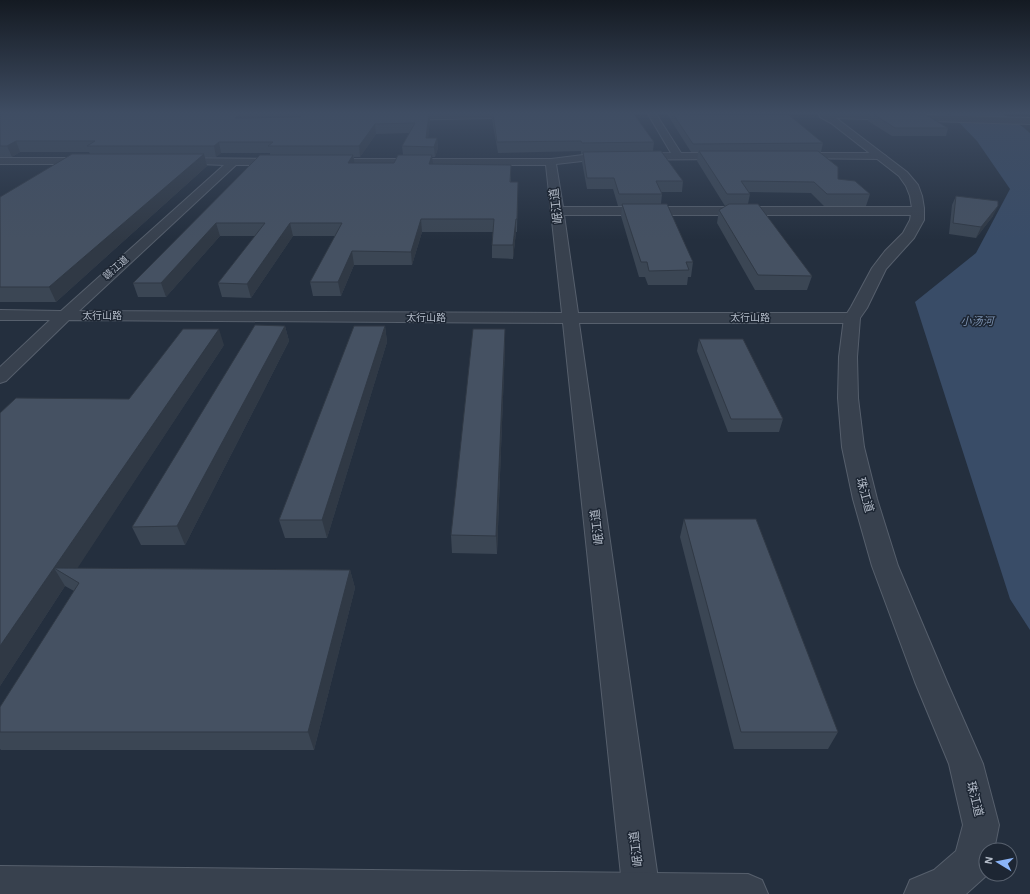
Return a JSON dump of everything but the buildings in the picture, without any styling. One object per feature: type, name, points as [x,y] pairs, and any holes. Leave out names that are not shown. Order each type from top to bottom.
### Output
[{"type":"street","points":[[313,162],[551,162],[591,156],[740,156]]},
{"type":"street","points":[[787,156],[881,156]]},
{"type":"street","name":"珠江道","points":[[881,156],[903,174],[912,185],[916,196],[918,211],[917,220],[909,235],[879,268],[859,308],[852,318],[848,357],[848,398],[853,447],[865,499],[885,566],[930,682],[966,764],[981,824],[972,862],[947,885],[924,894]]},
{"type":"street","points":[[0,161],[101,161]]},
{"type":"street","points":[[163,161],[289,162]]},
{"type":"street","name":"赣江道","points":[[0,377],[64,316],[233,162]]},
{"type":"street","name":"岷江道","points":[[551,162],[641,893]]},
{"type":"street","points":[[557,211],[918,211]]},
{"type":"street","name":"太行山路","points":[[0,316],[852,318]]},
{"type":"street","points":[[0,886],[748,894]]},
{"type":"water","name":"小汤河","points":[[987,156],[1030,156],[1030,630],[1010,599],[915,302],[976,253],[1010,189]]}]
